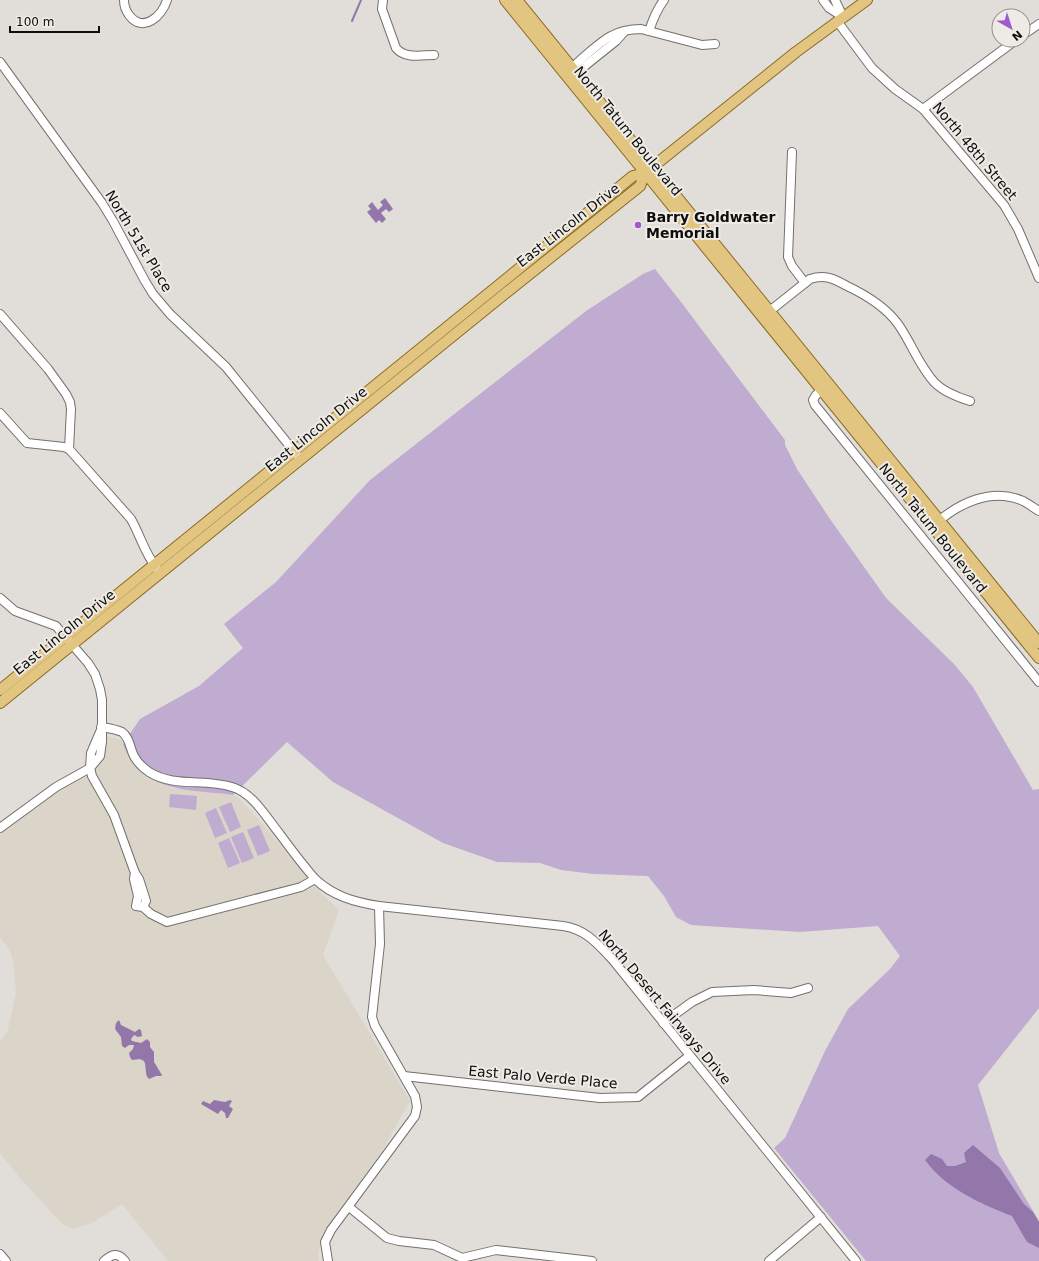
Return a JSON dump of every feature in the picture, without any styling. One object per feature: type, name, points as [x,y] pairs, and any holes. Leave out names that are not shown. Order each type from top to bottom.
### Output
[{"type":"main road","name":"North Tatum Boulevard","points":[[505,0],[571,72]]},
{"type":"main road","name":"North Tatum Boulevard","points":[[517,0],[571,72],[935,523],[1039,658]]},
{"type":"main road","name":"East Lincoln Drive","points":[[0,690],[69,640],[297,455],[640,186],[649,170],[786,59],[867,0]]},
{"type":"main road","name":"North Tatum Boulevard","points":[[935,523],[1039,643]]},
{"type":"main road","name":"East Lincoln Drive","points":[[0,703],[69,640]]},
{"type":"street","points":[[124,0],[126,12],[131,18],[139,23],[147,23],[160,15],[167,0]]},
{"type":"street","points":[[383,0],[382,9],[396,48],[400,53],[406,55],[434,55]]},
{"type":"street","points":[[649,31],[654,16],[664,0]]},
{"type":"street","name":"North 48th Street","points":[[823,0],[840,19],[872,68],[895,89],[923,108],[1004,205],[1018,229],[1039,278]]},
{"type":"street","name":"North 48th Street","points":[[835,0],[840,19]]},
{"type":"street","points":[[571,72],[616,41],[625,31],[633,29],[649,31],[702,45],[715,44]]},
{"type":"street","points":[[923,108],[1005,48]]},
{"type":"street","name":"North 51st Place","points":[[0,62],[102,203],[153,294],[170,314],[226,367],[297,455]]},
{"type":"street","points":[[792,152],[788,257],[792,266],[805,284]]},
{"type":"street","points":[[766,315],[805,284],[817,277],[831,278],[860,292],[880,305],[898,324],[926,373],[935,383],[944,390],[970,400]]},
{"type":"street","points":[[0,314],[48,369],[66,394],[70,402],[71,409],[69,449]]},
{"type":"street","name":"North Tatum Boulevard","points":[[825,387],[813,400],[815,404],[1039,682]]},
{"type":"street","points":[[0,413],[27,443],[64,447],[69,449],[131,520],[136,527],[145,551],[157,569]]},
{"type":"street","points":[[935,523],[952,511],[976,499],[993,495],[1013,498],[1024,502],[1039,511]]},
{"type":"street","points":[[0,598],[15,611],[56,626],[88,663],[94,674],[102,700],[102,727],[90,753],[90,768],[92,776],[114,814],[135,873],[139,879],[146,901],[140,907],[167,922],[301,887],[315,878]]},
{"type":"street","name":"North Desert Fairways Drive","points":[[102,727],[124,733],[135,758],[145,769],[156,776],[170,781],[225,785],[244,792],[256,804],[315,878],[324,887],[347,899],[379,906],[563,926],[582,931],[600,946],[856,1261]]},
{"type":"street","points":[[0,828],[56,787],[90,768]]},
{"type":"street","points":[[328,1261],[325,1247],[326,1238],[415,1116],[417,1107],[416,1100],[404,1076],[375,1026],[372,1017],[380,944],[379,906]]},
{"type":"street","points":[[663,1023],[692,1002],[712,992],[754,990],[791,993],[808,988]]},
{"type":"street","name":"East Palo Verde Place","points":[[404,1076],[600,1098],[638,1096],[690,1056]]},
{"type":"street","points":[[349,1207],[387,1238],[434,1245],[462,1258],[496,1250],[592,1261]]},
{"type":"street","points":[[769,1261],[821,1217]]},
{"type":"street","points":[[0,1254],[6,1261]]},
{"type":"street","points":[[104,1261],[111,1255],[116,1254],[121,1256],[126,1261]]},
{"type":"shaded area","points":[[385,198],[393,209],[389,212],[386,209],[381,213],[386,219],[382,223],[379,220],[376,223],[367,212],[371,209],[368,206],[372,202],[378,210],[383,205],[380,202]]},
{"type":"shaded area","points":[[655,269],[785,440],[785,445],[797,469],[830,519],[886,598],[954,664],[973,687],[1033,790],[1039,789],[1039,1008],[978,1085],[999,1153],[1039,1221],[1039,1261],[866,1261],[774,1148],[785,1138],[825,1051],[848,1009],[890,969],[900,956],[878,926],[800,932],[691,925],[676,917],[664,896],[648,876],[594,874],[561,870],[540,863],[497,862],[443,843],[333,782],[287,742],[233,795],[184,789],[168,786],[154,781],[142,772],[131,760],[123,744],[140,719],[199,686],[243,648],[224,624],[276,582],[370,480],[586,311],[643,274]]},
{"type":"shaded area","points":[[106,736],[122,740],[128,757],[145,776],[156,782],[172,788],[233,795],[240,799],[319,891],[339,910],[323,955],[410,1101],[383,1149],[322,1235],[318,1255],[319,1261],[168,1261],[122,1204],[92,1223],[74,1229],[63,1225],[20,1178],[0,1153],[0,1041],[8,1030],[16,992],[11,953],[0,937],[0,833],[34,806],[82,775],[90,747]]},
{"type":"shaded area","points":[[170,794],[197,796],[196,810],[169,807]]},
{"type":"shaded area","points":[[231,802],[241,827],[230,832],[219,807]]},
{"type":"shaded area","points":[[216,808],[227,833],[215,838],[205,813]]},
{"type":"shaded area","points":[[259,825],[270,851],[258,856],[247,830]]},
{"type":"shaded area","points":[[243,832],[254,858],[242,863],[231,837]]},
{"type":"shaded area","points":[[229,838],[240,863],[228,868],[218,843]]},
{"type":"shaded area","points":[[119,1020],[121,1025],[135,1032],[139,1029],[141,1030],[142,1036],[138,1037],[134,1035],[131,1039],[132,1041],[141,1043],[147,1039],[150,1042],[150,1047],[154,1052],[154,1062],[162,1075],[161,1076],[156,1076],[149,1079],[144,1061],[140,1059],[132,1060],[129,1053],[133,1049],[134,1045],[129,1045],[125,1048],[122,1046],[121,1037],[115,1029],[116,1023]]},
{"type":"shaded area","points":[[214,1100],[225,1102],[230,1100],[232,1101],[229,1106],[233,1109],[228,1118],[226,1118],[225,1113],[221,1110],[218,1114],[201,1104],[203,1101],[210,1104]]},
{"type":"shaded area","points":[[973,1145],[1000,1168],[1024,1204],[1033,1212],[1039,1222],[1039,1248],[1027,1242],[1012,1216],[988,1206],[953,1187],[933,1170],[925,1160],[931,1154],[942,1159],[947,1166],[955,1166],[966,1162],[964,1153]]},
{"type":"waterway","points":[[352,21],[361,0]]},
{"type":"place","name":"Barry Goldwater Memorial","points":[[638,225]]}]
